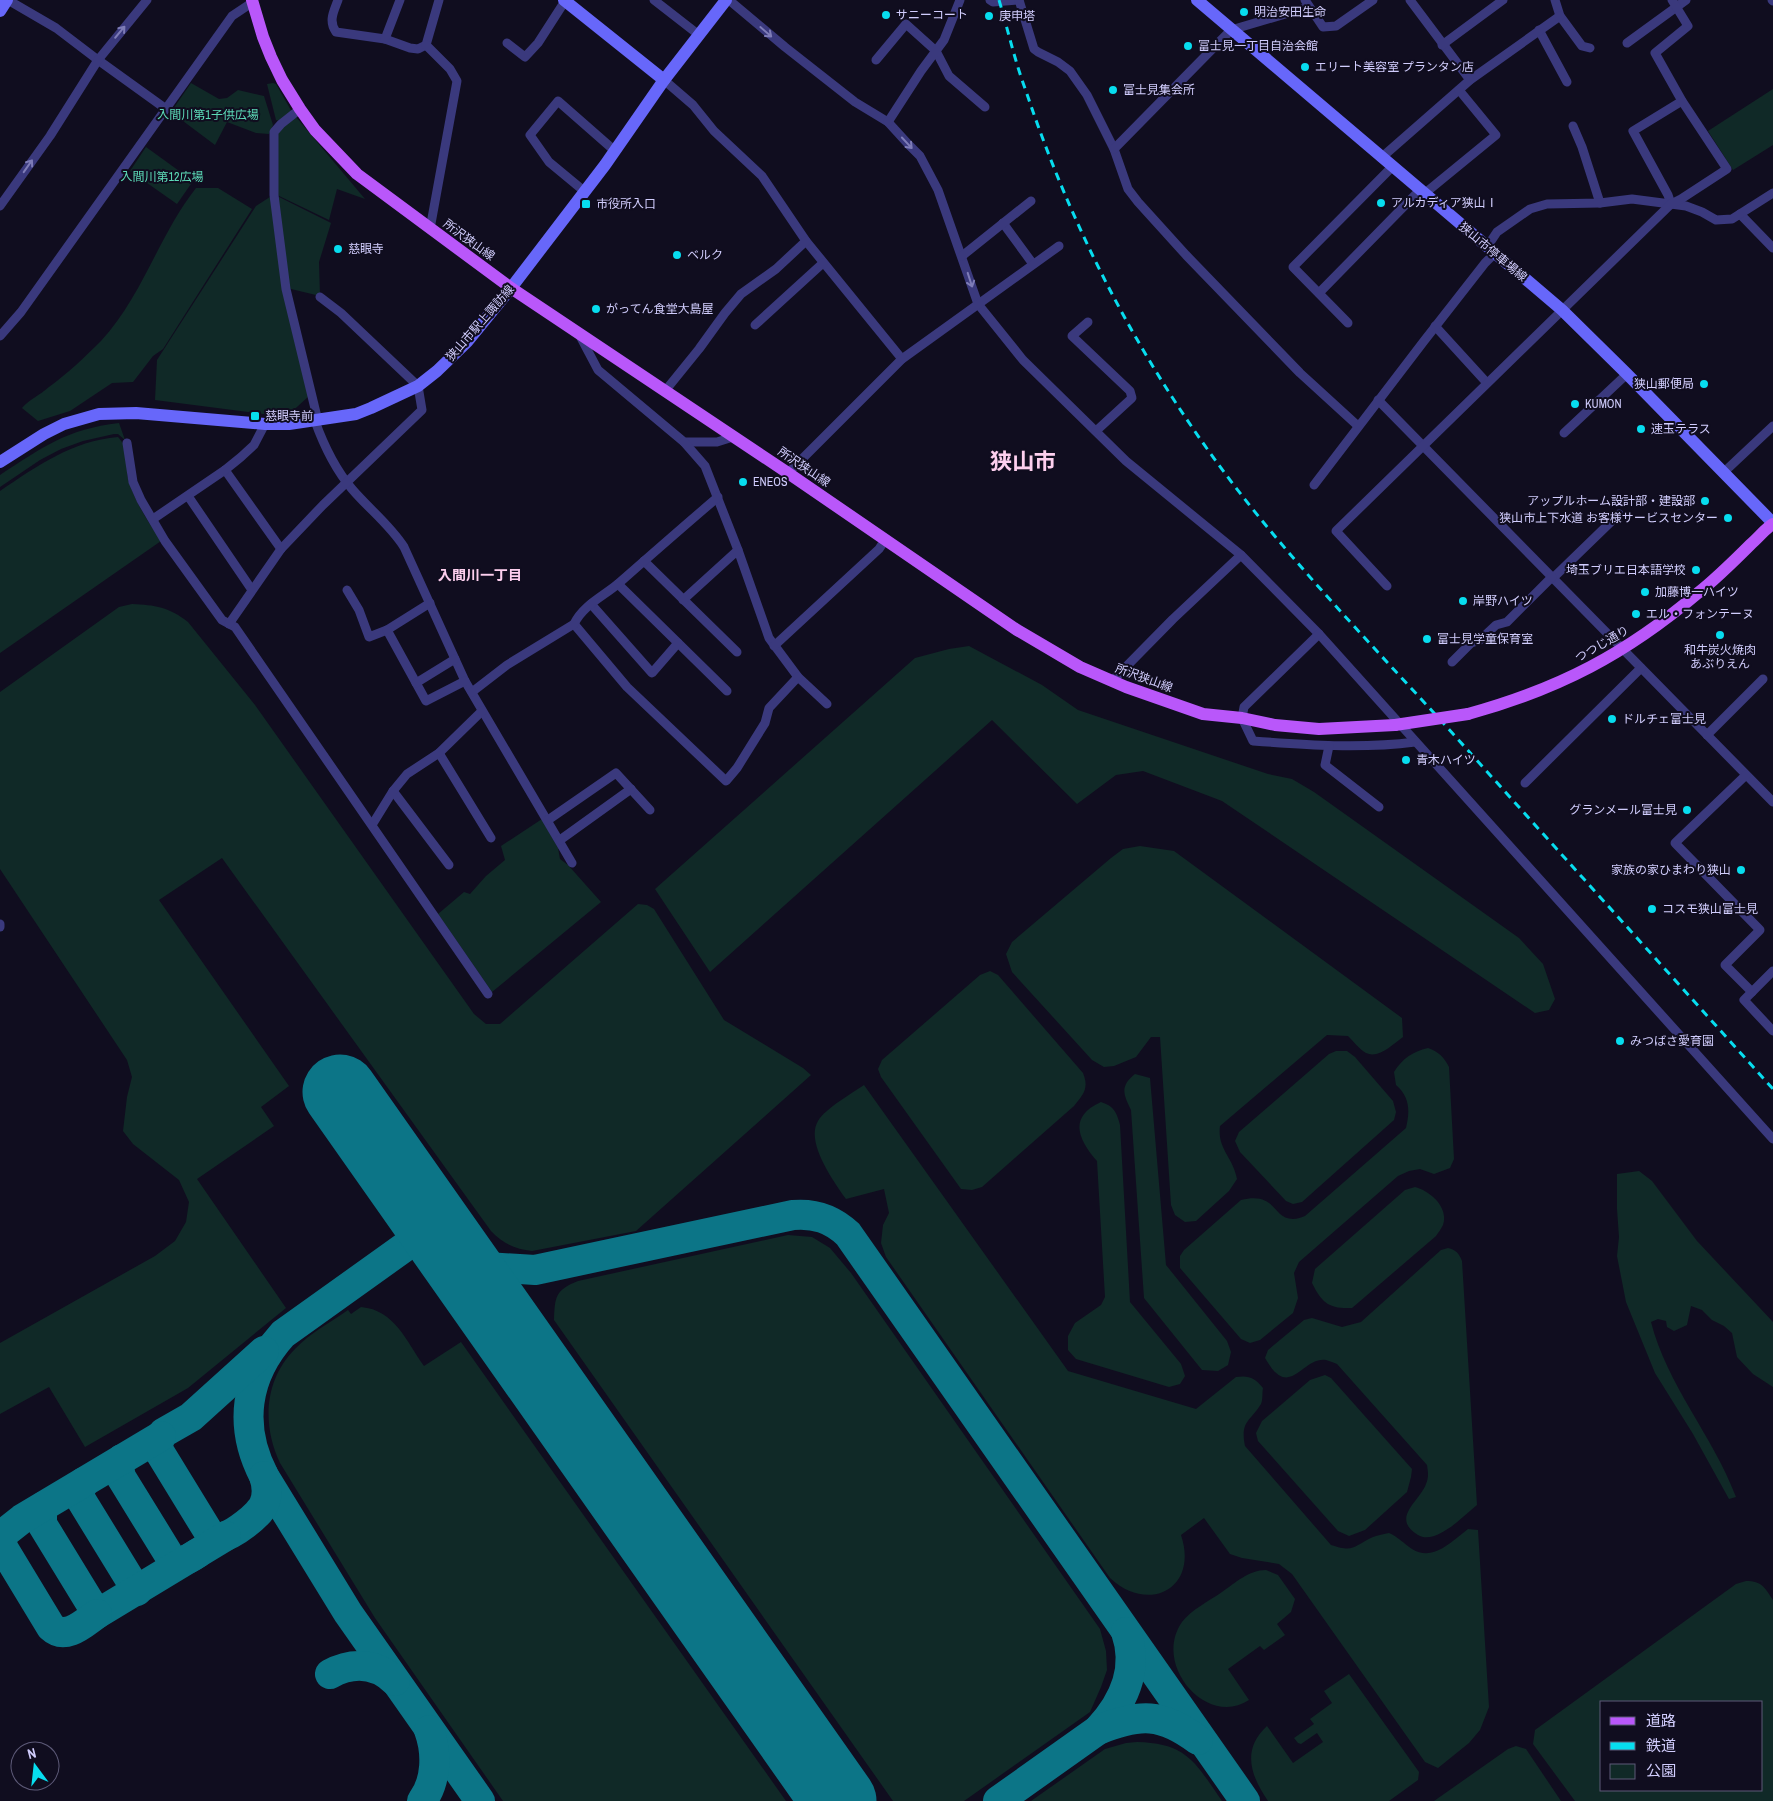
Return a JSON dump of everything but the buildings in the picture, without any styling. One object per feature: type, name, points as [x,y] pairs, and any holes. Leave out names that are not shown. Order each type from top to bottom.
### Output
[{"type":"main road","name":"所沢狭山線","points":[[253,1],[263,36],[282,80],[314,130],[357,174],[511,288],[788,473],[1018,630],[1080,667],[1112,681],[1204,714],[1242,718],[1275,725],[1319,729],[1395,725],[1468,714]]},
{"type":"main road","name":"つつじ通り","points":[[1468,714],[1497,706],[1556,684],[1623,649],[1667,620],[1714,580],[1773,523]]},
{"type":"street","points":[[0,11],[8,0],[56,28],[166,109]]},
{"type":"street","points":[[0,206],[50,136],[98,60],[147,0]]},
{"type":"street","points":[[338,0],[331,20],[332,27],[336,32],[385,39],[418,49],[426,45],[439,0]]},
{"type":"street","points":[[385,39],[400,0]]},
{"type":"street","points":[[507,43],[525,57],[538,42],[564,0],[693,105],[714,131],[762,176],[806,241],[902,359]]},
{"type":"street","points":[[654,0],[699,35]]},
{"type":"street","points":[[728,0],[785,48],[855,102],[888,122],[920,156],[944,204],[978,304],[1023,360],[1126,461],[1241,555],[1319,634],[1773,1139]]},
{"type":"street","name":"狭山市駅上諏訪線","points":[[0,462],[44,434],[64,424],[99,414],[136,413],[265,424],[289,424],[356,414],[418,386],[467,342],[511,288],[615,150],[664,80],[728,0]]},
{"type":"street","points":[[888,122],[920,71],[944,40],[960,0]]},
{"type":"street","points":[[990,0],[993,2],[1019,0],[1034,49],[1070,71],[1087,95],[1114,149],[1128,189],[1138,202],[1186,255],[1287,359],[1358,426]]},
{"type":"street","name":"狭山市停車場線","points":[[1197,0],[1562,310],[1773,523]]},
{"type":"street","points":[[1114,149],[1231,30],[1307,3],[1323,27],[1336,26],[1373,0]]},
{"type":"street","points":[[1410,0],[1470,80]]},
{"type":"street","points":[[1442,45],[1503,0]]},
{"type":"street","points":[[1555,0],[1560,16],[1582,46],[1590,48]]},
{"type":"street","points":[[1627,43],[1674,4],[1686,0]]},
{"type":"street","points":[[0,336],[21,312],[232,16],[253,1]]},
{"type":"street","points":[[1387,586],[1336,531],[1671,204],[1727,169],[1682,101],[1655,53],[1688,26],[1674,4]]},
{"type":"street","points":[[1382,158],[1470,80],[1560,16]]},
{"type":"street","points":[[876,60],[906,24],[936,51],[949,76],[985,107]]},
{"type":"street","points":[[1539,30],[1568,82]]},
{"type":"street","points":[[426,45],[450,69],[458,81],[430,229]]},
{"type":"street","points":[[1319,292],[1422,192],[1496,135],[1459,90]]},
{"type":"street","points":[[584,192],[549,162],[530,135],[558,101],[615,150]]},
{"type":"street","points":[[1671,204],[1633,131],[1682,101]]},
{"type":"street","points":[[300,109],[274,132],[274,195],[286,289],[325,449],[347,483],[397,536],[465,681],[572,863]]},
{"type":"street","points":[[1573,126],[1582,147],[1600,203]]},
{"type":"street","points":[[1348,323],[1293,267],[1392,167]]},
{"type":"street","points":[[1314,485],[1485,263],[1497,232],[1530,209],[1547,204],[1566,202],[1600,203],[1632,199],[1671,204],[1702,212],[1716,220],[1732,219],[1773,193]]},
{"type":"street","points":[[962,256],[1031,201]]},
{"type":"street","points":[[1740,214],[1773,248]]},
{"type":"street","points":[[1003,223],[1033,264]]},
{"type":"street","points":[[665,391],[741,294],[776,269],[806,241]]},
{"type":"street","points":[[788,473],[902,359],[1059,246]]},
{"type":"street","points":[[755,325],[823,262]]},
{"type":"street","points":[[229,624],[281,549],[422,410],[418,386],[341,313],[320,297]]},
{"type":"street","points":[[1088,322],[1072,336],[1130,391],[1132,398],[1096,431]]},
{"type":"street","points":[[1435,326],[1487,383]]},
{"type":"street","points":[[578,333],[598,370],[684,442],[705,466],[718,496],[769,638],[798,677],[827,704]]},
{"type":"street","points":[[1564,433],[1627,374]]},
{"type":"street","points":[[1378,400],[1773,802]]},
{"type":"street","points":[[152,519],[225,470],[254,445],[265,424]]},
{"type":"street","points":[[1723,474],[1773,426]]},
{"type":"street","points":[[684,442],[717,442],[733,437]]},
{"type":"street","points":[[127,443],[132,482],[165,541],[222,620],[235,626],[245,640],[488,994]]},
{"type":"street","points":[[225,470],[281,549]]},
{"type":"street","points":[[188,496],[252,590]]},
{"type":"street","points":[[472,692],[508,665],[574,624],[577,617],[591,604],[618,584],[718,496]]},
{"type":"street","points":[[1452,662],[1471,643],[1480,640],[1496,625],[1507,622],[1619,514]]},
{"type":"street","points":[[774,646],[879,549],[885,540]]},
{"type":"street","points":[[683,600],[738,550]]},
{"type":"street","points":[[1112,681],[1173,619],[1241,555]]},
{"type":"street","points":[[644,561],[737,652]]},
{"type":"street","points":[[618,584],[727,691]]},
{"type":"street","points":[[347,590],[359,610],[369,637],[387,630],[430,603]]},
{"type":"street","points":[[591,604],[652,673],[678,644]]},
{"type":"street","points":[[574,624],[627,687],[726,780],[737,768],[765,723],[768,708],[798,677]]},
{"type":"street","points":[[387,630],[426,701],[465,681]]},
{"type":"street","points":[[1319,634],[1244,707],[1242,718],[1253,741],[1310,746],[1391,745],[1415,742]]},
{"type":"street","points":[[416,683],[456,659]]},
{"type":"street","points":[[1526,783],[1641,668]]},
{"type":"street","points":[[1707,735],[1763,679]]},
{"type":"street","points":[[372,825],[393,791],[407,774],[439,753],[482,711]]},
{"type":"street","points":[[1329,746],[1325,765],[1378,807]]},
{"type":"street","points":[[439,753],[491,838]]},
{"type":"street","points":[[548,820],[616,773],[650,810]]},
{"type":"street","points":[[1746,775],[1675,843],[1760,930],[1725,964],[1752,992]]},
{"type":"street","points":[[560,840],[631,789]]},
{"type":"street","points":[[393,791],[449,864]]},
{"type":"street","points":[[1773,971],[1744,1000],[1773,1031]]},
{"type":"green space","name":"入間川第1子供広場","points":[[191,83],[219,99],[227,98],[238,90],[264,96],[273,125],[269,134],[256,133],[227,122],[215,145],[171,112]]},
{"type":"green space","points":[[267,84],[276,84],[292,112],[280,121],[276,120]]},
{"type":"green space","points":[[1773,89],[1773,145],[1733,170],[1708,131]]},
{"type":"green space","points":[[296,117],[365,199],[337,189],[329,220],[275,194],[276,132]]},
{"type":"green space","name":"入間川第12広場","points":[[146,147],[193,181],[177,204],[130,171]]},
{"type":"green space","points":[[196,188],[218,188],[252,209],[163,349],[153,356],[133,382],[112,383],[70,411],[38,421],[22,408],[76,365],[101,341],[115,324],[139,286],[171,226]]},
{"type":"green space","points":[[273,195],[309,396],[286,417],[155,400],[157,360],[256,206]]},
{"type":"green space","points":[[275,195],[331,223],[319,262],[320,296],[287,288]]},
{"type":"green space","points":[[119,423],[125,440],[118,434],[114,434],[83,441],[61,449],[40,460],[0,487],[0,475],[56,441],[85,430]]},
{"type":"green space","points":[[118,437],[126,450],[128,478],[133,492],[161,541],[0,653],[0,491],[41,464],[70,449],[101,439]]},
{"type":"green space","points":[[132,604],[162,608],[188,622],[255,705],[474,1014],[486,1024],[500,1024],[638,904],[647,905],[654,909],[724,1020],[803,1068],[811,1075],[636,1231],[532,1251],[515,1247],[505,1243],[491,1231],[222,858],[159,900],[289,1086],[261,1107],[274,1126],[197,1179],[286,1308],[188,1388],[85,1447],[49,1387],[0,1414],[0,1343],[155,1256],[175,1241],[186,1222],[189,1202],[179,1180],[133,1144],[123,1131],[127,1097],[132,1077],[127,1060],[0,869],[0,692],[119,607]]},
{"type":"green space","points":[[969,646],[1042,685],[1078,710],[1268,774],[1292,779],[1314,792],[1519,938],[1543,964],[1555,999],[1549,1010],[1535,1013],[1222,801],[1143,771],[1116,775],[1077,804],[992,720],[710,972],[655,889],[915,658]]},
{"type":"green space","points":[[542,819],[558,848],[560,859],[568,865],[601,902],[492,992],[438,914],[464,892],[470,894],[486,876],[505,860],[501,846]]},
{"type":"green space","points":[[1140,846],[1174,851],[1402,1018],[1403,1037],[1386,1050],[1376,1054],[1364,1052],[1348,1036],[1327,1035],[1220,1126],[1221,1141],[1237,1179],[1229,1191],[1196,1221],[1185,1222],[1175,1215],[1171,1205],[1160,1037],[1151,1037],[1136,1057],[1114,1066],[1104,1067],[1092,1060],[1012,972],[1006,954],[1012,942],[1111,858],[1123,849]]},
{"type":"green space","points":[[990,971],[998,975],[1083,1073],[1086,1083],[1083,1094],[1074,1106],[982,1187],[972,1190],[961,1189],[881,1077],[878,1069],[882,1060],[980,975]]},
{"type":"green space","points":[[1428,1048],[1441,1055],[1449,1067],[1454,1159],[1450,1168],[1434,1174],[1420,1169],[1398,1176],[1299,1262],[1294,1273],[1298,1298],[1293,1313],[1260,1340],[1250,1343],[1241,1339],[1180,1268],[1180,1256],[1184,1250],[1241,1200],[1261,1199],[1268,1202],[1286,1218],[1295,1219],[1305,1216],[1406,1128],[1408,1105],[1404,1094],[1396,1085],[1394,1072],[1408,1056]]},
{"type":"green space","points":[[1336,1051],[1347,1051],[1355,1057],[1393,1101],[1396,1112],[1394,1120],[1302,1202],[1293,1204],[1286,1201],[1240,1152],[1235,1141],[1239,1132],[1329,1054]]},
{"type":"green space","points":[[1135,1074],[1150,1078],[1166,1265],[1227,1341],[1231,1352],[1228,1365],[1218,1371],[1202,1370],[1144,1298],[1131,1110],[1124,1090],[1127,1082]]},
{"type":"green space","points":[[864,1085],[1068,1371],[1196,1409],[1236,1377],[1245,1376],[1254,1380],[1263,1388],[1262,1401],[1245,1426],[1245,1446],[1331,1545],[1350,1548],[1373,1537],[1389,1533],[1412,1549],[1427,1553],[1442,1549],[1468,1529],[1478,1530],[1489,1707],[1480,1730],[1469,1743],[1438,1768],[1425,1762],[1292,1574],[1279,1564],[1242,1558],[1230,1554],[1204,1518],[1181,1535],[1185,1554],[1183,1570],[1176,1582],[1166,1590],[1154,1594],[1140,1594],[1125,1589],[1110,1578],[886,1257],[881,1243],[883,1225],[889,1213],[884,1189],[846,1199],[823,1162],[815,1140],[815,1130],[818,1121],[833,1106]]},
{"type":"green space","points":[[1101,1102],[1114,1110],[1120,1125],[1130,1302],[1181,1364],[1185,1376],[1180,1384],[1169,1387],[1076,1359],[1068,1350],[1068,1336],[1075,1323],[1101,1305],[1105,1297],[1097,1161],[1085,1145],[1080,1129],[1080,1121],[1084,1114]]},
{"type":"green space","points":[[1639,1171],[1652,1181],[1697,1241],[1773,1322],[1773,1387],[1753,1374],[1737,1357],[1732,1333],[1724,1326],[1712,1320],[1702,1310],[1691,1306],[1687,1325],[1674,1331],[1667,1327],[1666,1321],[1658,1319],[1651,1322],[1658,1345],[1668,1367],[1715,1453],[1736,1497],[1729,1499],[1693,1434],[1655,1373],[1626,1302],[1617,1256],[1619,1237],[1617,1174]]},
{"type":"green space","points":[[1415,1187],[1427,1192],[1441,1206],[1444,1218],[1443,1225],[1436,1236],[1352,1308],[1332,1306],[1323,1300],[1312,1283],[1315,1269],[1405,1190]]},
{"type":"green space","points":[[788,1235],[812,1237],[830,1248],[851,1273],[1100,1629],[1106,1651],[1107,1670],[1090,1712],[964,1801],[893,1801],[554,1320],[558,1295],[570,1284],[578,1281]]},
{"type":"green space","points":[[1448,1248],[1457,1252],[1462,1261],[1477,1505],[1441,1533],[1425,1537],[1418,1535],[1410,1529],[1407,1516],[1426,1484],[1428,1477],[1427,1465],[1337,1364],[1326,1360],[1317,1361],[1289,1377],[1282,1376],[1274,1371],[1265,1358],[1268,1350],[1304,1320],[1312,1318],[1342,1327],[1361,1322],[1441,1250]]},
{"type":"green space","points":[[361,1307],[373,1309],[391,1320],[424,1366],[461,1342],[786,1801],[503,1801],[375,1618],[280,1463],[274,1448],[270,1434],[269,1403],[277,1375],[285,1361],[301,1343],[314,1333],[348,1310],[351,1314]]},
{"type":"green space","points":[[1325,1375],[1331,1378],[1412,1469],[1407,1492],[1365,1530],[1349,1536],[1338,1531],[1258,1441],[1256,1433],[1262,1421],[1310,1380]]},
{"type":"green space","points":[[1266,1570],[1278,1575],[1295,1599],[1291,1612],[1277,1624],[1285,1635],[1264,1650],[1260,1646],[1228,1669],[1249,1700],[1233,1706],[1217,1706],[1201,1699],[1188,1688],[1179,1673],[1174,1656],[1175,1639],[1182,1622],[1195,1610],[1243,1578],[1254,1572]]},
{"type":"green space","points":[[1746,1581],[1756,1582],[1765,1589],[1773,1600],[1773,1801],[1575,1801],[1533,1744],[1535,1730],[1736,1584]]},
{"type":"green space","points":[[1349,1674],[1419,1772],[1418,1780],[1389,1801],[1268,1801],[1257,1782],[1251,1763],[1251,1754],[1259,1735],[1267,1726],[1293,1763],[1323,1742],[1317,1733],[1301,1744],[1294,1738],[1314,1724],[1310,1719],[1332,1703],[1324,1691]]},
{"type":"green space","points":[[1137,1742],[1168,1746],[1179,1751],[1197,1766],[1222,1801],[1031,1801],[1105,1749]]},
{"type":"green space","points":[[1516,1746],[1526,1749],[1561,1801],[1434,1801],[1508,1749]]},
{"type":"taxiway","points":[[454,1255],[486,1267],[535,1270],[793,1215],[816,1216],[836,1224],[848,1234],[1245,1801]]},
{"type":"taxiway","points":[[434,1226],[283,1334],[270,1350],[253,1384],[249,1420],[251,1439],[264,1476],[348,1613],[480,1801]]},
{"type":"taxiway","points":[[264,1351],[191,1417],[163,1433],[158,1442],[159,1451],[208,1531],[216,1537],[222,1537],[239,1529],[257,1514],[267,1494],[264,1476]]},
{"type":"taxiway","points":[[97,1614],[81,1626],[69,1631],[57,1631],[51,1627],[2,1546],[3,1534],[22,1519],[161,1436]]},
{"type":"taxiway","points":[[122,1459],[119,1468],[121,1477],[169,1555],[180,1561],[191,1558],[198,1553]]},
{"type":"taxiway","points":[[84,1482],[79,1492],[80,1498],[137,1591]]},
{"type":"taxiway","points":[[44,1506],[42,1524],[97,1614],[226,1536]]},
{"type":"taxiway","points":[[1098,1730],[1115,1708],[1127,1684],[1131,1659],[1126,1632]]},
{"type":"taxiway","points":[[330,1674],[338,1670],[364,1666],[380,1671],[395,1681]]},
{"type":"taxiway","points":[[998,1801],[1098,1730],[1113,1724],[1139,1719],[1162,1720],[1185,1731],[1198,1740]]},
{"type":"taxiway","points":[[422,1801],[431,1785],[434,1766],[432,1739],[429,1730]]},
{"type":"runway","points":[[340,1092],[839,1801]]},
{"type":"railway","points":[[999,0],[1018,69],[1046,147],[1068,202],[1093,256],[1149,361],[1215,460],[1275,537],[1325,595],[1455,736],[1773,1089]]},
{"type":"place","name":"明治安田生命","points":[[1244,12]]},
{"type":"place","name":"サニーコート","points":[[886,15]]},
{"type":"place","name":"庚申塔","points":[[989,16]]},
{"type":"place","name":"富士見一丁目自治会館","points":[[1188,46]]},
{"type":"place","name":"エリート美容室 プランタン店","points":[[1305,67]]},
{"type":"place","name":"富士見集会所","points":[[1113,90]]},
{"type":"place","name":"アルカディア狭山Ⅰ","points":[[1381,203]]},
{"type":"place","name":"市役所入口","points":[[586,204]]},
{"type":"place","name":"慈眼寺","points":[[338,249]]},
{"type":"place","name":"ベルク","points":[[677,255]]},
{"type":"place","name":"がってん食堂大島屋","points":[[596,309]]},
{"type":"place","name":"狭山郵便局","points":[[1704,384]]},
{"type":"place","name":"KUMON","points":[[1575,404]]},
{"type":"place","name":"慈眼寺前","points":[[255,416]]},
{"type":"place","name":"速玉テラス","points":[[1641,429]]},
{"type":"place","name":"ENEOS","points":[[743,482]]},
{"type":"place","name":"アップルホーム設計部・建設部","points":[[1705,501]]},
{"type":"place","name":"狭山市上下水道 お客様サービスセンター","points":[[1728,518]]},
{"type":"place","name":"埼玉ブリエ日本語学校","points":[[1696,570]]},
{"type":"place","name":"加藤博一ハイツ","points":[[1645,592]]},
{"type":"place","name":"岸野ハイツ","points":[[1463,601]]},
{"type":"place","name":"エル・フォンテーヌ","points":[[1636,614]]},
{"type":"place","name":"和牛炭火焼肉 あぶりえん","points":[[1720,635]]},
{"type":"place","name":"富士見学童保育室","points":[[1427,639]]},
{"type":"place","name":"ドルチェ富士見","points":[[1612,719]]},
{"type":"place","name":"青木ハイツ","points":[[1406,760]]},
{"type":"place","name":"グランメール富士見","points":[[1687,810]]},
{"type":"place","name":"家族の家ひまわり狭山","points":[[1741,870]]},
{"type":"place","name":"コスモ狭山富士見","points":[[1652,909]]},
{"type":"place","name":"みつばさ愛育園","points":[[1620,1041]]},
{"type":"district","name":"狭山市","points":[[1023,461]]},
{"type":"district","name":"入間川一丁目","points":[[480,575]]}]
